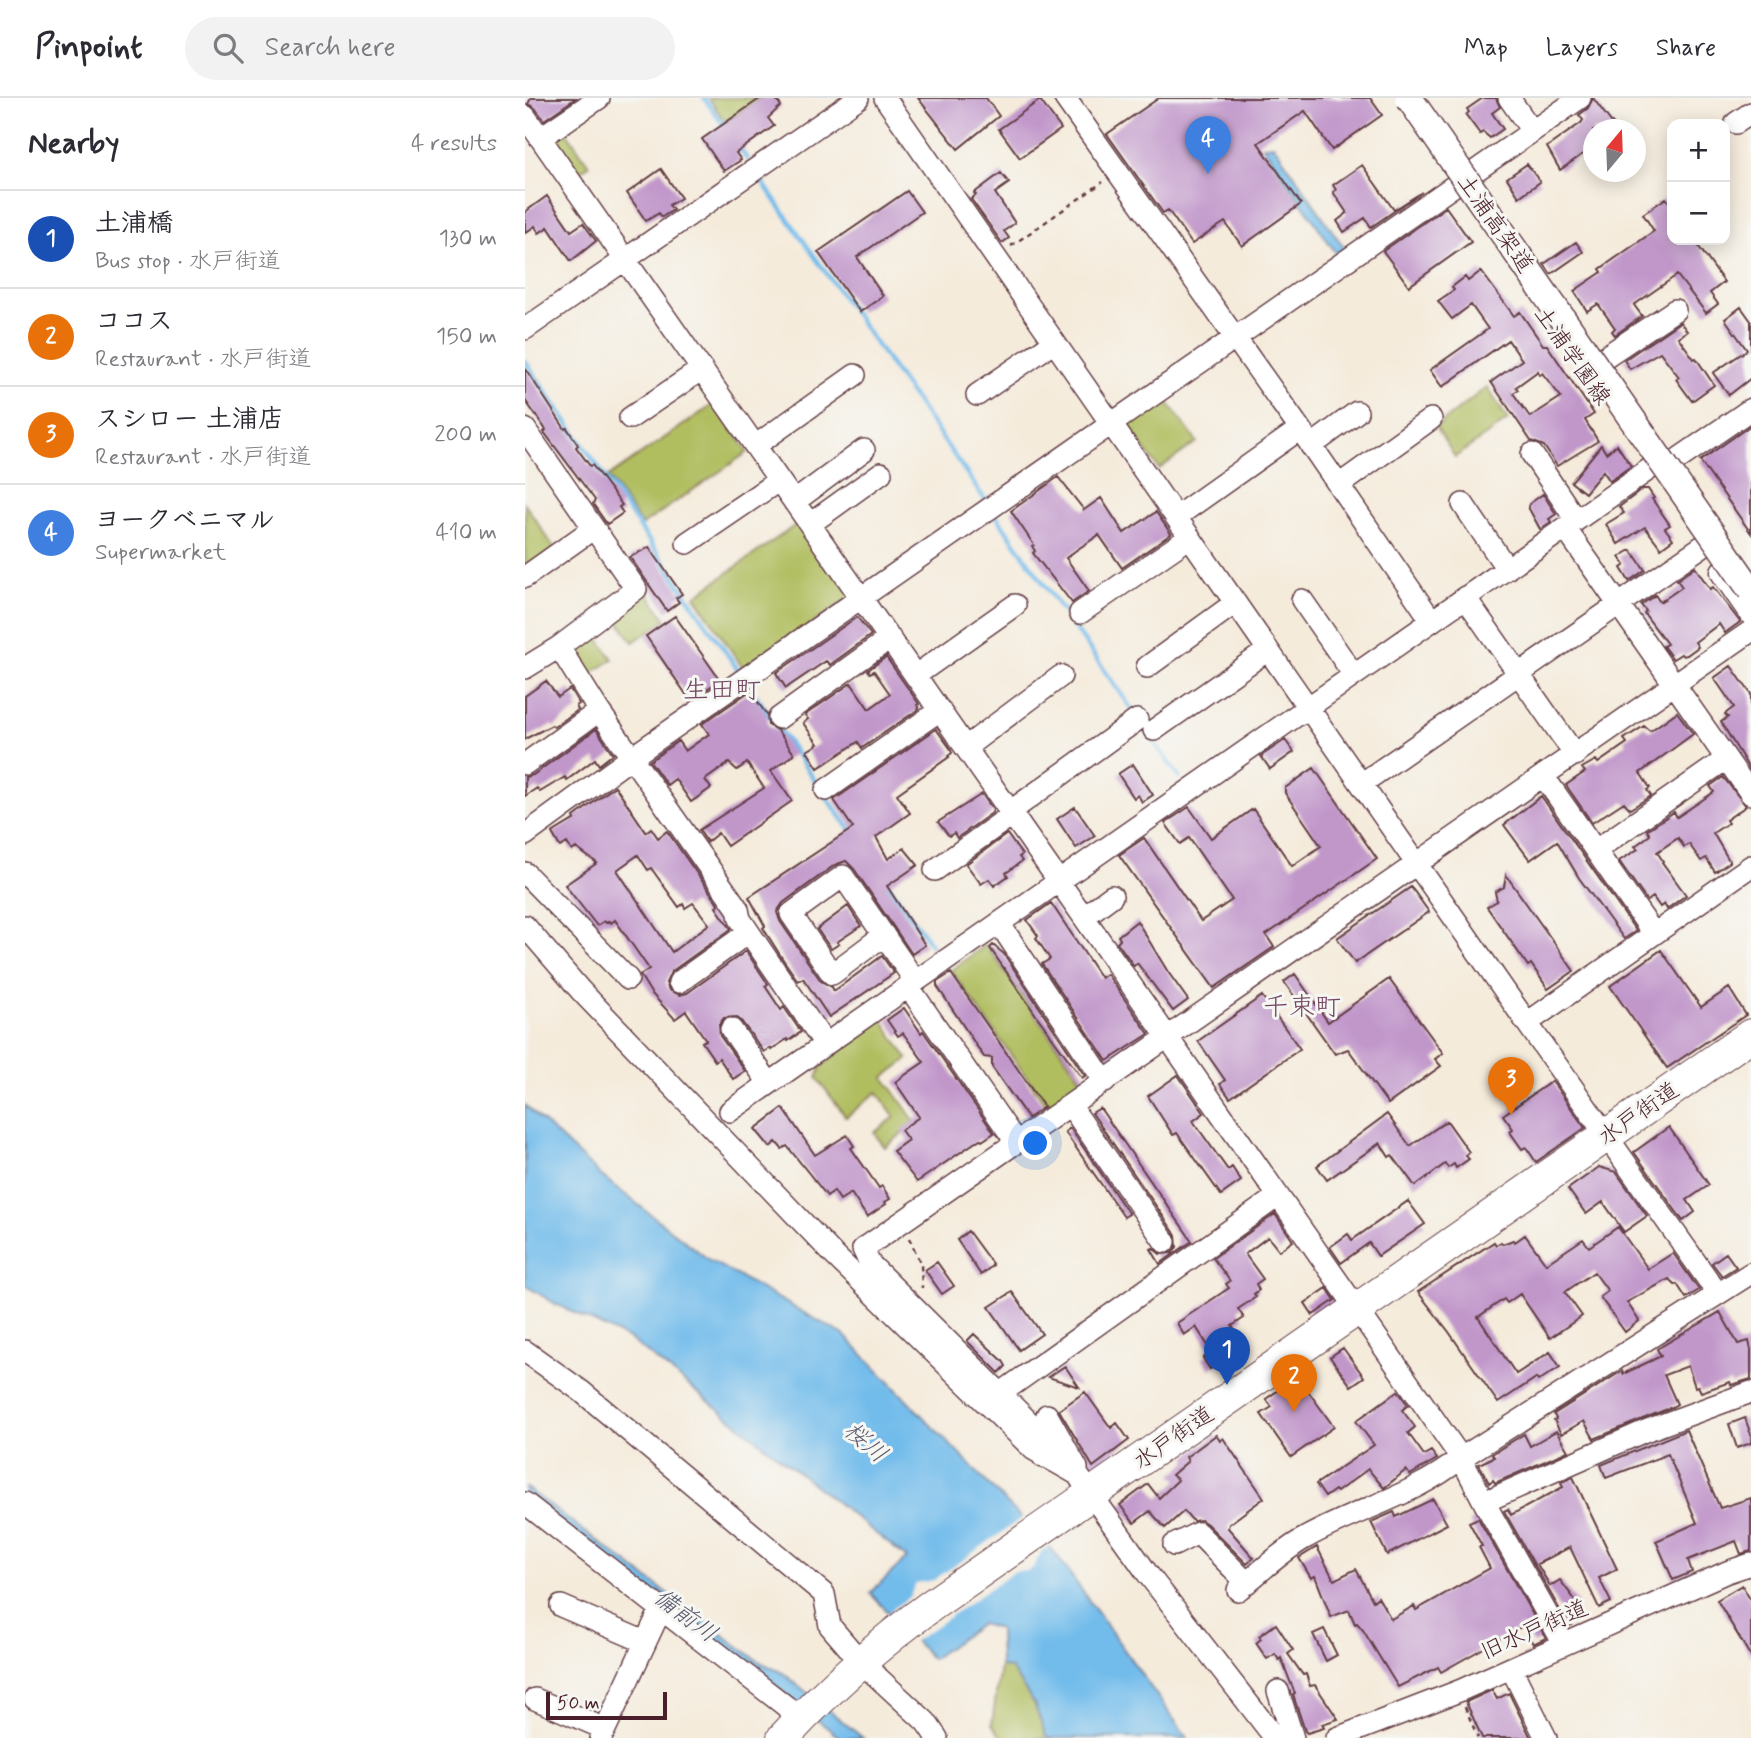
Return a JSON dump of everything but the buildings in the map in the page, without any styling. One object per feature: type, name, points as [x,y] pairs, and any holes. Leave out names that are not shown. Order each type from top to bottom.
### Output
[{"type":"highway","name":"水戸街道","points":[[803,1717],[867,1655],[1082,1490],[1356,1308],[1751,1035]]},
{"type":"main road","name":"土浦学園線","points":[[1395,98],[1464,178],[1602,359],[1705,545],[1751,611]]},
{"type":"main road","name":"土浦高架道","points":[[1409,98],[1751,590]]},
{"type":"main road","name":"土浦学園線","points":[[1421,98],[1464,178],[1663,465],[1751,572]]},
{"type":"street","points":[[540,138],[599,98]]},
{"type":"street","points":[[525,329],[857,98]]},
{"type":"street","points":[[885,98],[1718,1294]]},
{"type":"street","points":[[1065,98],[1236,338],[1432,621]]},
{"type":"street","points":[[1509,98],[1532,131]]},
{"type":"street","points":[[525,835],[632,757],[1580,98]]},
{"type":"street","points":[[525,116],[1461,1458],[1564,1644]]},
{"type":"street","points":[[1602,359],[1675,310]]},
{"type":"street","points":[[977,395],[1054,342]]},
{"type":"street","points":[[629,418],[702,369]]},
{"type":"street","points":[[755,446],[855,375]]},
{"type":"street","points":[[730,1111],[825,1044],[908,979],[999,923],[1570,524],[1751,409]]},
{"type":"street","points":[[1176,517],[1306,438],[1357,412]]},
{"type":"street","points":[[1339,485],[1430,419]]},
{"type":"street","points":[[525,429],[636,589],[525,668]]},
{"type":"street","points":[[794,502],[864,450]]},
{"type":"street","points":[[1532,454],[1617,606],[1751,794]]},
{"type":"street","points":[[810,524],[881,473]]},
{"type":"street","points":[[687,542],[778,481]]},
{"type":"street","points":[[1462,503],[1507,569]]},
{"type":"street","points":[[525,577],[594,528]]},
{"type":"street","points":[[1080,614],[1190,537]]},
{"type":"street","points":[[1361,784],[1705,545]]},
{"type":"street","points":[[1465,597],[1575,755]]},
{"type":"street","points":[[1302,600],[1354,675]]},
{"type":"street","points":[[1147,667],[1235,603]]},
{"type":"street","points":[[916,675],[1015,605]]},
{"type":"street","points":[[865,1247],[1751,631]]},
{"type":"street","points":[[779,718],[890,638]]},
{"type":"street","points":[[558,647],[738,909],[740,919],[825,1044]]},
{"type":"street","points":[[935,870],[1012,813],[1145,725],[1268,650]]},
{"type":"street","points":[[966,747],[1061,676]]},
{"type":"street","points":[[826,790],[940,709]]},
{"type":"street","points":[[525,764],[599,710]]},
{"type":"street","points":[[1597,850],[1726,759]]},
{"type":"street","points":[[1544,777],[1654,934]]},
{"type":"street","points":[[1527,1023],[1751,866]]},
{"type":"street","points":[[525,873],[628,979]]},
{"type":"street","points":[[884,935],[832,974],[791,914],[843,876],[884,935],[908,979],[1016,1142]]},
{"type":"street","points":[[1085,916],[1112,896]]},
{"type":"street","points":[[999,923],[1105,1082]]},
{"type":"street","points":[[525,926],[581,991],[834,1254],[1042,1457],[1082,1490],[1275,1738]]},
{"type":"street","points":[[679,982],[749,932]]},
{"type":"street","points":[[731,1029],[769,1083]]},
{"type":"street","points":[[1070,1105],[1165,1241]]},
{"type":"street","points":[[1001,1393],[1278,1196]]},
{"type":"street","points":[[834,1254],[857,1242],[865,1247],[870,1264],[1031,1424],[1045,1446],[1042,1457]]},
{"type":"street","points":[[1174,1545],[1198,1533],[1243,1587],[1305,1537],[1447,1470],[1461,1458],[1751,1273]]},
{"type":"street","points":[[525,1351],[581,1391],[824,1594],[830,1626],[867,1655],[937,1738]]},
{"type":"street","points":[[1484,1502],[1645,1431],[1751,1392]]},
{"type":"street","points":[[1047,1415],[1077,1468],[1082,1490]]},
{"type":"street","points":[[525,1503],[803,1717]]},
{"type":"street","name":"旧水戸街道","points":[[1336,1738],[1459,1691],[1727,1572],[1751,1564]]},
{"type":"street","points":[[561,1606],[645,1642]]},
{"type":"street","points":[[535,1699],[603,1734],[661,1609]]},
{"type":"street","points":[[1511,1668],[1546,1738]]},
{"type":"street","points":[[1278,1691],[1293,1738]]},
{"type":"path","points":[[995,257],[1117,172]]},
{"type":"path","points":[[898,1224],[911,1241],[921,1264],[922,1299],[917,1310]]},
{"type":"path","points":[[1459,1691],[1478,1738]]},
{"type":"green space","points":[[709,98],[761,98],[725,122]]},
{"type":"green space","points":[[565,130],[589,165],[572,177],[547,142]]},
{"type":"green space","points":[[1487,387],[1508,420],[1455,457],[1436,427]]},
{"type":"green space","points":[[1163,396],[1197,442],[1159,469],[1126,423]]},
{"type":"green space","points":[[714,404],[748,452],[642,525],[608,477]]},
{"type":"green space","points":[[525,504],[555,549],[525,569]]},
{"type":"green space","points":[[800,522],[852,596],[745,671],[695,596]]},
{"type":"green space","points":[[648,593],[666,620],[633,642],[615,616]]},
{"type":"green space","points":[[593,631],[613,659],[585,678],[569,650]]},
{"type":"green space","points":[[986,945],[1083,1082],[1047,1106],[951,970]]},
{"type":"green space","points":[[881,1018],[908,1059],[884,1077],[916,1123],[885,1147],[874,1133],[895,1117],[877,1092],[846,1117],[817,1078],[821,1067]]},
{"type":"green space","points":[[1000,1666],[1011,1669],[1034,1703],[1047,1738],[1002,1738],[992,1724]]},
{"type":"water","points":[[1274,145],[1346,251],[1338,256],[1263,146]]},
{"type":"water","name":"桜川","points":[[525,1105],[599,1174],[709,1260],[844,1335],[1055,1553],[1187,1738],[1047,1738],[1034,1703],[1011,1669],[1000,1666],[999,1629],[981,1624],[932,1659],[870,1593],[907,1558],[631,1340],[556,1304],[525,1285]]},
{"type":"water","name":"備前川","points":[[525,1487],[758,1661],[783,1673],[863,1738],[840,1738],[753,1668],[525,1497]]},
{"type":"pier","points":[[1025,1516],[1052,1544],[1041,1552],[1033,1568],[1028,1571],[1015,1571],[912,1643],[885,1615],[910,1596],[916,1583],[934,1580]]},
{"type":"waterway","points":[[704,98],[726,129]]},
{"type":"waterway","points":[[739,147],[747,159]]},
{"type":"waterway","points":[[761,180],[986,501]]},
{"type":"waterway","points":[[525,361],[741,674]]},
{"type":"waterway","points":[[995,514],[1135,714]]},
{"type":"waterway","points":[[755,694],[772,719]]},
{"type":"waterway","points":[[777,726],[820,788]]},
{"type":"waterway","points":[[1150,736],[1179,777]]},
{"type":"waterway","points":[[827,798],[853,833]]},
{"type":"waterway","points":[[886,881],[931,945]]},
{"type":"place","name":"ヨークベニマル","points":[[1208,174]]},
{"type":"place","name":"スシロー 土浦店","points":[[1511,1115]]},
{"type":"place","name":"土浦橋","points":[[1227,1385]]},
{"type":"place","name":"ココス","points":[[1294,1412]]},
{"type":"district","name":"生田町","points":[[722,689]]},
{"type":"district","name":"千束町","points":[[1302,1006]]}]
